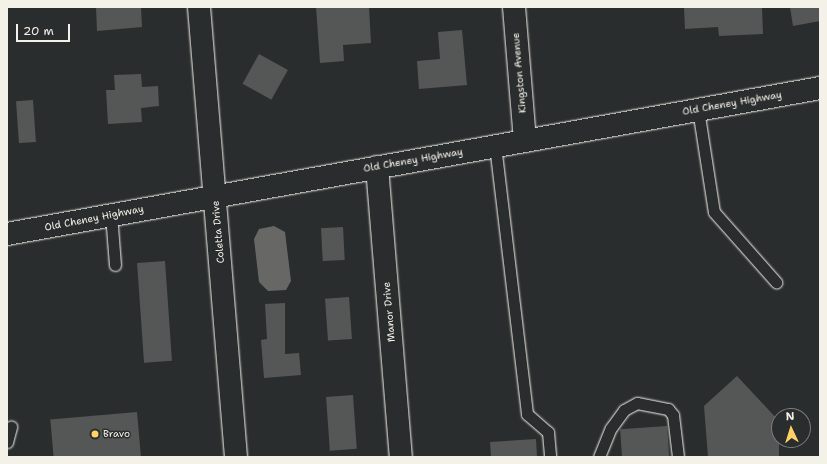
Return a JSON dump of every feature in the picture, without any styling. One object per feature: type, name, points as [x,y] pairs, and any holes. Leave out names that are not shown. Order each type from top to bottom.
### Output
[{"type":"street","name":"Coletta Drive","points":[[199,7],[236,457]]},
{"type":"street","name":"Kingston Avenue","points":[[514,7],[525,140]]},
{"type":"street","name":"Old Cheney Highway","points":[[7,234],[215,195],[820,88]]},
{"type":"street","name":"Manor Drive","points":[[377,167],[401,457]]},
{"type":"lane","points":[[698,109],[714,212],[776,282]]},
{"type":"lane","points":[[495,145],[526,414],[548,432],[550,457]]},
{"type":"lane","points":[[111,214],[116,265]]},
{"type":"lane","points":[[599,457],[611,428],[624,410],[637,403],[668,408],[673,415],[678,457]]},
{"type":"lane","points":[[7,442],[11,427]]},
{"type":"shaded area","points":[[274,226],[285,232],[291,281],[286,290],[268,291],[259,282],[254,239],[259,229]]},
{"type":"building","points":[[96,7],[141,7],[142,27],[97,31]]},
{"type":"building","points":[[316,7],[369,7],[371,43],[343,45],[344,61],[320,63]]},
{"type":"building","points":[[684,7],[762,7],[763,34],[719,36],[718,27],[685,29]]},
{"type":"building","points":[[790,7],[820,7],[820,21],[793,26]]},
{"type":"building","points":[[462,30],[467,85],[419,89],[417,61],[440,59],[438,32]]},
{"type":"building","points":[[259,54],[288,70],[271,100],[243,84]]},
{"type":"building","points":[[141,74],[142,87],[158,86],[159,106],[141,108],[142,122],[108,124],[106,90],[115,90],[114,75]]},
{"type":"building","points":[[33,100],[36,142],[19,143],[16,101]]},
{"type":"building","points":[[343,227],[345,260],[323,261],[321,228]]},
{"type":"building","points":[[165,261],[172,361],[144,363],[137,263]]},
{"type":"building","points":[[349,297],[352,339],[328,341],[325,299]]},
{"type":"building","points":[[285,303],[285,354],[299,353],[301,375],[264,378],[261,340],[267,339],[265,304]]},
{"type":"building","points":[[737,376],[771,412],[771,448],[779,448],[779,457],[708,457],[704,406]]},
{"type":"building","points":[[353,395],[357,449],[330,451],[326,397]]},
{"type":"building","name":"Bravo","points":[[137,412],[141,457],[54,457],[50,420]]},
{"type":"building","points":[[667,426],[669,457],[622,457],[620,429]]},
{"type":"building","points":[[536,439],[537,457],[491,457],[490,442]]},
{"type":"place","name":"Bravo","points":[[95,434]]}]
